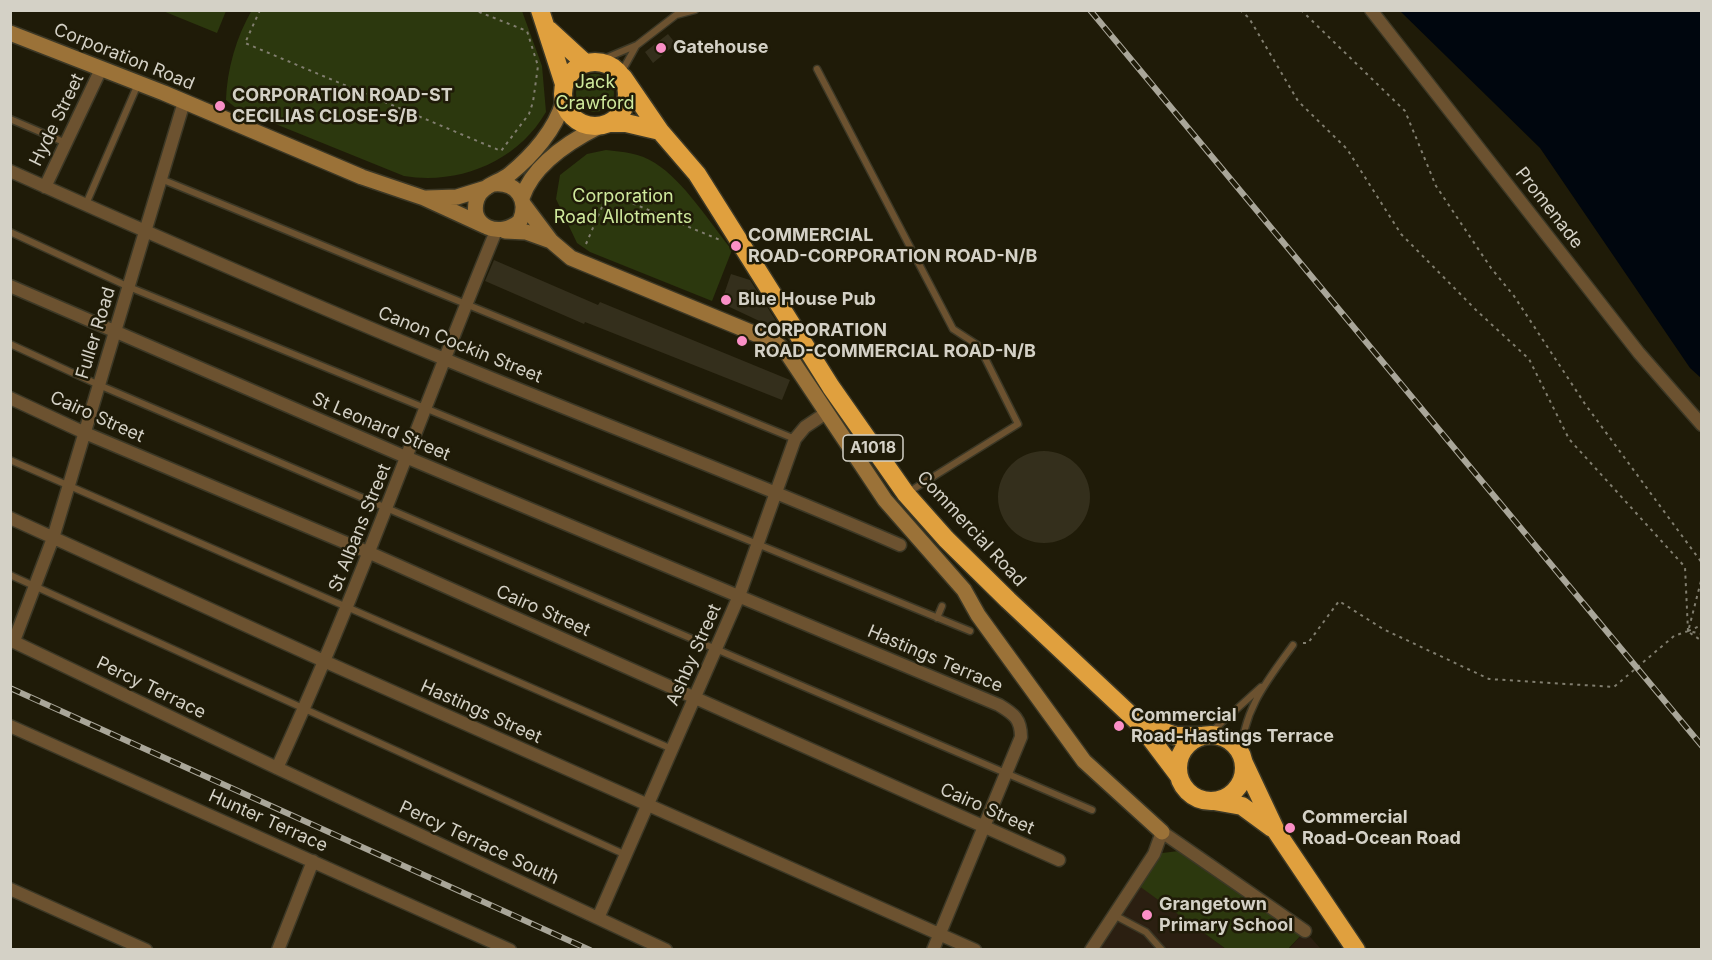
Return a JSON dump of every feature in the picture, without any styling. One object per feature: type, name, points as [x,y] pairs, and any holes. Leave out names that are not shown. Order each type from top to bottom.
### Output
[{"type":"highway","points":[[540,10],[568,112],[579,122],[605,125],[626,123],[660,131]]},
{"type":"highway","points":[[547,29],[592,62],[610,65],[622,75],[627,88],[627,100],[622,112],[605,125]]},
{"type":"highway","points":[[564,93],[568,75],[592,62]]},
{"type":"highway","name":"Commercial Road","points":[[622,75],[660,131],[697,174],[831,387],[906,494],[985,577],[1139,723],[1179,776]]},
{"type":"highway","name":"Commercial Road","points":[[1139,723],[1176,736],[1204,735]]},
{"type":"highway","points":[[1276,831],[1242,806],[1206,801],[1189,792],[1179,776],[1180,755],[1186,745],[1204,735],[1226,738],[1243,759],[1276,831],[1356,950]]},
{"type":"highway","points":[[1206,801],[1218,800],[1230,795],[1240,784],[1243,759]]},
{"type":"street","name":"Promenade","points":[[1371,10],[1639,353],[1701,425]]},
{"type":"street","name":"Corporation Road","points":[[10,33],[138,83],[362,177],[424,198],[495,229],[526,232],[551,241]]},
{"type":"street","name":"Hyde Street","points":[[45,186],[101,69]]},
{"type":"street","name":"Corporation Road","points":[[424,198],[457,197],[490,185],[510,174],[550,132],[559,118],[564,93]]},
{"type":"street","name":"Fuller Road","points":[[12,640],[53,538],[184,102]]},
{"type":"street","points":[[490,185],[477,200],[476,211],[495,229],[520,221],[526,187],[547,161],[575,138],[605,125]]},
{"type":"street","name":"Canon Cockin Street","points":[[10,171],[145,232],[443,358],[775,490],[900,545]]},
{"type":"street","name":"Corporation Road","points":[[490,185],[511,186],[551,241],[571,258],[775,342],[787,353],[826,413]]},
{"type":"street","name":"St Albans Street","points":[[277,768],[326,662],[408,458],[443,358],[495,229]]},
{"type":"street","name":"St Leonard Street","points":[[10,286],[114,333],[739,596]]},
{"type":"street","name":"Cairo Street","points":[[10,398],[85,433],[370,553],[1059,860]]},
{"type":"street","points":[[826,413],[885,500],[964,590],[978,615],[1084,761],[1162,832],[1305,931]]},
{"type":"street","name":"Ashby Street","points":[[598,918],[739,596],[795,438],[805,426],[826,413]]},
{"type":"street","name":"Hastings Street","points":[[10,518],[326,662],[975,950]]},
{"type":"street","name":"Hastings Terrace","points":[[739,596],[999,705],[1015,714],[1021,724],[1021,737],[933,950]]},
{"type":"street","name":"Percy Terrace","points":[[12,640],[277,768]]},
{"type":"street","name":"Hunter Terrace","points":[[10,726],[510,950]]},
{"type":"street","name":"Percy Terrace South","points":[[277,768],[666,950]]},
{"type":"street","points":[[1091,950],[1154,854],[1162,832]]},
{"type":"street","points":[[278,950],[314,861]]},
{"type":"street","points":[[10,889],[146,950]]},
{"type":"lane","points":[[592,62],[637,45],[675,13],[695,10]]},
{"type":"lane","points":[[622,75],[637,45]]},
{"type":"lane","points":[[817,69],[953,329],[979,346],[1018,424],[906,494]]},
{"type":"lane","points":[[86,205],[138,83]]},
{"type":"lane","points":[[10,119],[66,143]]},
{"type":"lane","points":[[161,179],[795,438]]},
{"type":"lane","points":[[10,232],[129,287],[970,631]]},
{"type":"lane","points":[[10,344],[99,385],[1092,810]]},
{"type":"lane","points":[[10,460],[672,749]]},
{"type":"lane","points":[[10,575],[626,855]]},
{"type":"lane","points":[[937,618],[942,606]]},
{"type":"lane","points":[[1204,735],[1263,685],[1293,645]]},
{"type":"lane","points":[[1243,759],[1241,735],[1263,685]]},
{"type":"lane","points":[[1114,915],[1146,932],[1162,950]]},
{"type":"path","points":[[260,10],[245,44],[501,151],[530,114],[538,66],[527,32],[474,10]]},
{"type":"path","points":[[1240,10],[1249,18],[1298,101],[1347,149],[1401,234],[1529,359],[1569,439],[1685,567],[1688,631],[1701,641]]},
{"type":"path","points":[[1301,10],[1405,111],[1436,186],[1491,268],[1514,296],[1585,404],[1701,563]]},
{"type":"path","points":[[586,244],[608,193],[721,240],[732,232]]},
{"type":"path","points":[[1688,631],[1701,577]]},
{"type":"path","points":[[1293,645],[1308,643],[1339,601],[1383,629],[1489,679],[1614,687],[1674,636],[1701,625]]},
{"type":"path","points":[[1688,631],[1701,634]]},
{"type":"shaded area","points":[[1400,11],[1701,11],[1701,378],[1690,368],[1540,148]]},
{"type":"shaded area","name":"Grangetown Primary School","points":[[1135,881],[1227,950],[1090,950]]},
{"type":"shaded area","name":"Grangetown Primary School","points":[[1305,931],[1321,949],[1288,950]]},
{"type":"green space","points":[[226,10],[217,33],[163,11]]},
{"type":"green space","points":[[252,10],[522,11],[542,66],[546,112],[519,144],[503,157],[485,166],[445,177],[404,176],[236,108],[226,100],[233,54]]},
{"type":"green space","name":"Jack Crawford","points":[[595,74],[608,80],[614,93],[608,106],[595,112],[582,106],[576,93],[582,80]]},
{"type":"green space","name":"Corporation Road Allotments","points":[[606,150],[643,157],[666,171],[686,191],[732,250],[712,301],[590,252],[577,243],[556,199],[560,175],[587,154]]},
{"type":"green space","points":[[1187,850],[1305,931],[1288,949],[1226,949],[1135,883],[1154,854]]},
{"type":"building","name":"Gatehouse","points":[[668,34],[676,44],[653,63],[645,52]]},
{"type":"building","points":[[494,260],[598,305],[600,302],[790,380],[782,400],[585,322],[584,324],[485,281]]},
{"type":"building","points":[[731,274],[750,280],[778,324],[770,326],[721,303]]},
{"type":"building","points":[[1044,451],[1062,454],[1077,464],[1087,479],[1090,497],[1087,515],[1077,530],[1062,540],[1044,543],[1026,540],[1011,530],[1001,515],[998,497],[1001,479],[1011,464],[1026,454]]},
{"type":"railway","points":[[1090,10],[1702,746]]},
{"type":"railway","points":[[10,688],[590,950]]},
{"type":"place","name":"Gatehouse","points":[[661,48]]},
{"type":"place","name":"CORPORATION ROAD-ST CECILIAS CLOSE-S/B","points":[[220,106]]},
{"type":"place","name":"COMMERCIAL ROAD-CORPORATION ROAD-N/B","points":[[736,246]]},
{"type":"place","name":"Blue House Pub","points":[[726,300]]},
{"type":"place","name":"CORPORATION ROAD-COMMERCIAL ROAD-N/B","points":[[742,341]]},
{"type":"place","name":"Commercial Road-Hastings Terrace","points":[[1119,726]]},
{"type":"place","name":"Commercial Road-Ocean Road","points":[[1290,828]]},
{"type":"place","name":"Grangetown Primary School","points":[[1147,915]]}]
